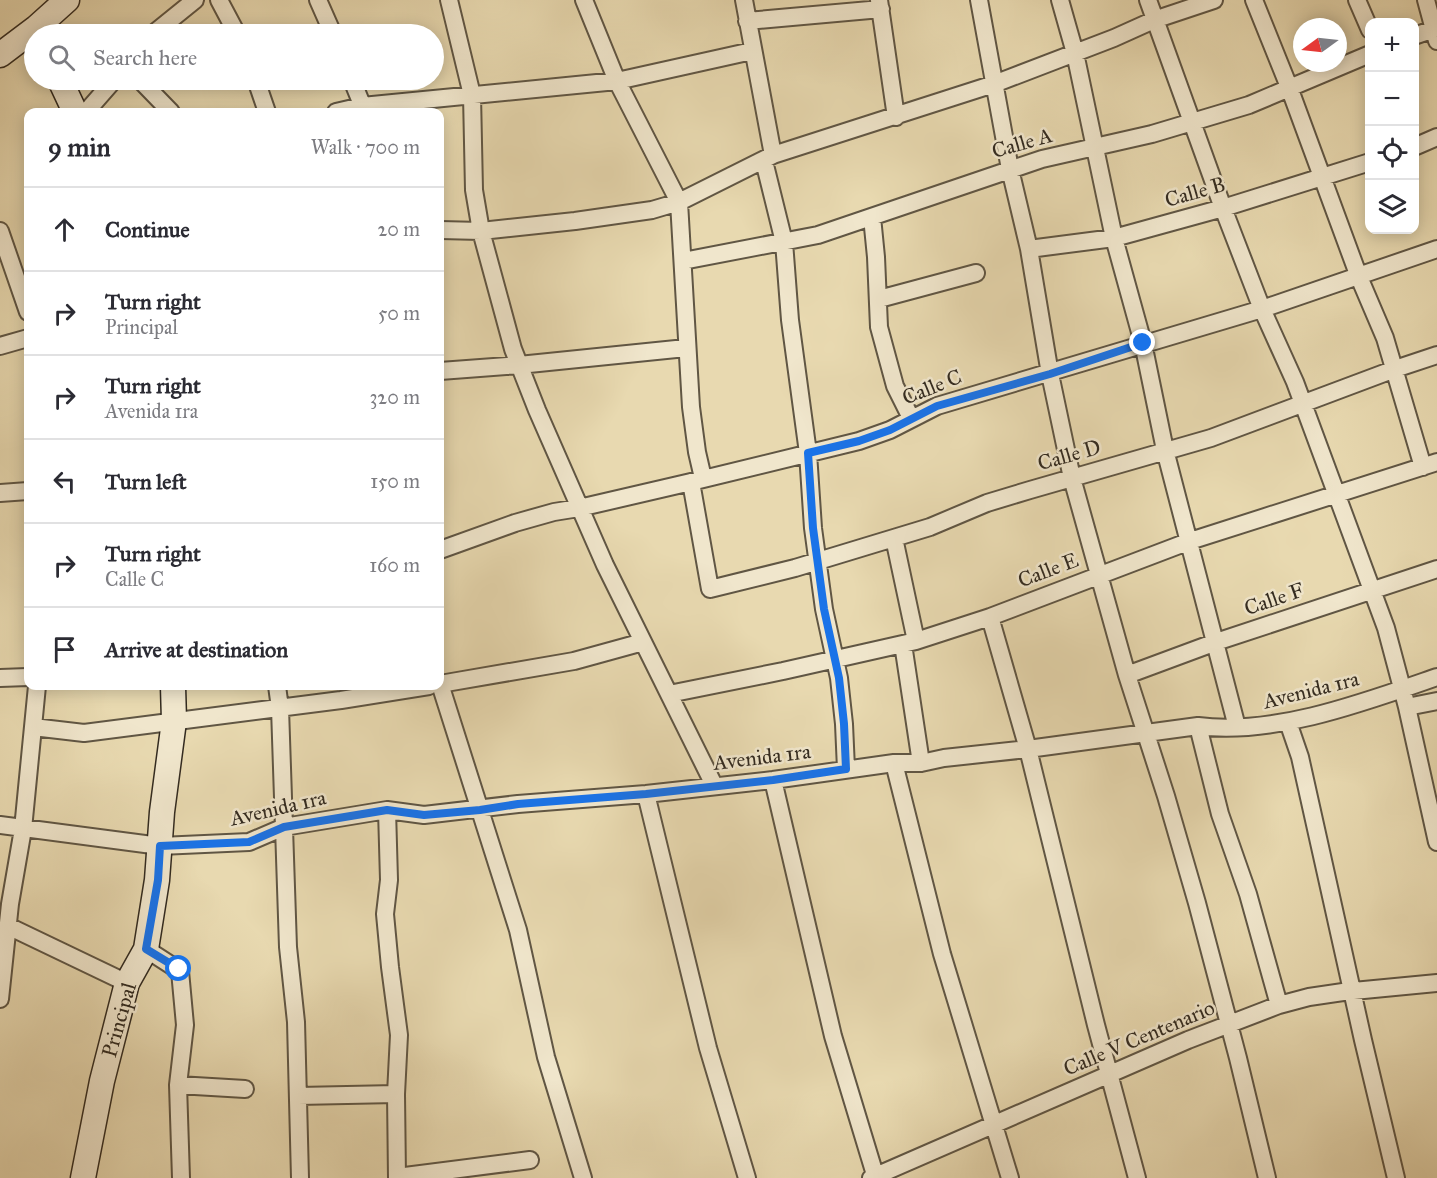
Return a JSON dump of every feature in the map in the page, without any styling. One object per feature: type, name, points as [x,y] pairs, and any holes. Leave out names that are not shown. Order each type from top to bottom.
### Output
[{"type":"street","points":[[45,24],[67,0]]},
{"type":"street","points":[[165,24],[195,0]]},
{"type":"street","points":[[219,0],[232,24]]},
{"type":"street","points":[[318,0],[329,24]]},
{"type":"street","points":[[449,0],[472,95],[474,190],[480,231],[519,365],[579,508],[714,785]]},
{"type":"street","points":[[584,0],[617,81],[679,201],[686,348],[697,452],[697,480]]},
{"type":"street","points":[[744,0],[784,242],[790,320],[808,453],[813,528],[824,609],[839,678],[846,769]]},
{"type":"street","points":[[979,0],[1072,478],[1127,675],[1166,796],[1187,871],[1238,1059],[1267,1178]]},
{"type":"street","points":[[1060,0],[1075,53],[1114,238],[1143,343],[1165,450],[1237,727]]},
{"type":"street","points":[[1148,0],[1223,208],[1262,309],[1295,382],[1386,628],[1407,707],[1437,842]]},
{"type":"street","points":[[444,230],[480,231],[634,214],[679,201],[769,158],[994,84],[1154,20],[1214,0]]},
{"type":"street","points":[[1254,0],[1289,87],[1359,277],[1385,338],[1430,465]]},
{"type":"street","points":[[1357,0],[1365,18]]},
{"type":"street","points":[[1419,35],[1436,33],[1426,0]]},
{"type":"street","points":[[747,21],[880,4],[896,117]]},
{"type":"street","points":[[0,55],[24,40]]},
{"type":"street","points":[[372,108],[472,95],[617,81],[752,51]]},
{"type":"street","name":"Calle A","points":[[683,261],[818,235],[1042,159],[1152,134],[1249,105],[1365,56]]},
{"type":"street","points":[[65,90],[73,108]]},
{"type":"street","points":[[90,108],[105,90]]},
{"type":"street","points":[[150,90],[167,108]]},
{"type":"street","points":[[259,90],[266,108]]},
{"type":"street","points":[[356,90],[364,108]]},
{"type":"street","points":[[1419,145],[1437,137]]},
{"type":"street","name":"Calle B","points":[[1029,249],[1114,238],[1223,208],[1365,164]]},
{"type":"street","points":[[872,217],[879,327],[895,386],[911,418]]},
{"type":"street","points":[[0,231],[24,300]]},
{"type":"street","name":"Calle C","points":[[444,549],[515,523],[554,512],[859,441],[890,430],[937,406],[1262,309],[1437,249]]},
{"type":"street","points":[[879,299],[976,273]]},
{"type":"street","points":[[0,346],[24,339]]},
{"type":"street","points":[[444,371],[686,348]]},
{"type":"street","name":"Calle D","points":[[697,480],[710,589],[795,568],[930,527],[987,503],[1211,438],[1395,369],[1437,356]]},
{"type":"street","name":"Calle E","points":[[669,694],[910,643],[990,617],[1190,541],[1430,465]]},
{"type":"street","points":[[0,493],[24,491]]},
{"type":"street","points":[[894,538],[910,643],[921,763]]},
{"type":"street","name":"Calle F","points":[[1127,675],[1216,642],[1437,568]]},
{"type":"street","points":[[990,617],[1028,749],[1137,1178]]},
{"type":"street","points":[[444,683],[574,661],[643,642]]},
{"type":"street","points":[[0,678],[24,677]]},
{"type":"street","name":"Avenida 1ra","points":[[0,825],[160,846],[249,842],[284,827],[387,810],[424,815],[518,804],[646,794],[773,780],[846,769],[921,763],[944,758],[1198,726],[1221,729],[1288,722],[1437,677]]},
{"type":"street","points":[[0,999],[6,919],[23,828],[37,690]]},
{"type":"street","name":"Principal","points":[[82,1178],[102,1081],[127,983],[146,949],[158,880],[174,721],[173,690]]},
{"type":"street","points":[[278,690],[288,947],[296,1022],[300,1178]]},
{"type":"street","points":[[33,727],[84,733],[402,690]]},
{"type":"street","points":[[442,690],[518,930],[546,1057],[583,1178]]},
{"type":"street","points":[[1407,707],[1437,701]]},
{"type":"street","points":[[1288,722],[1300,757],[1396,1178]]},
{"type":"street","points":[[1198,726],[1220,814],[1248,894],[1279,1005]]},
{"type":"street","points":[[894,764],[942,954],[996,1125],[1010,1178]]},
{"type":"street","points":[[773,780],[833,1036],[874,1177]]},
{"type":"street","points":[[646,794],[708,1048],[747,1178]]},
{"type":"street","points":[[387,810],[389,880],[385,914],[399,1035],[396,1094],[397,1177],[530,1160]]},
{"type":"street","points":[[6,919],[127,983]]},
{"type":"street","points":[[146,949],[179,969],[185,1025],[178,1085],[182,1178]]},
{"type":"street","name":"Calle V Centenario","points":[[874,1177],[1228,1024],[1279,1005],[1309,997],[1437,983]]},
{"type":"street","points":[[178,1085],[245,1089]]},
{"type":"street","points":[[298,1096],[396,1094]]},
{"type":"route","points":[[179,969],[146,949],[158,880],[160,846],[249,842],[284,827],[387,810],[424,815],[480,810],[518,804],[646,794],[773,780],[846,769],[839,678],[824,609],[813,528],[808,453],[859,441],[890,430],[937,406],[970,395],[1050,374],[1143,343]]}]
